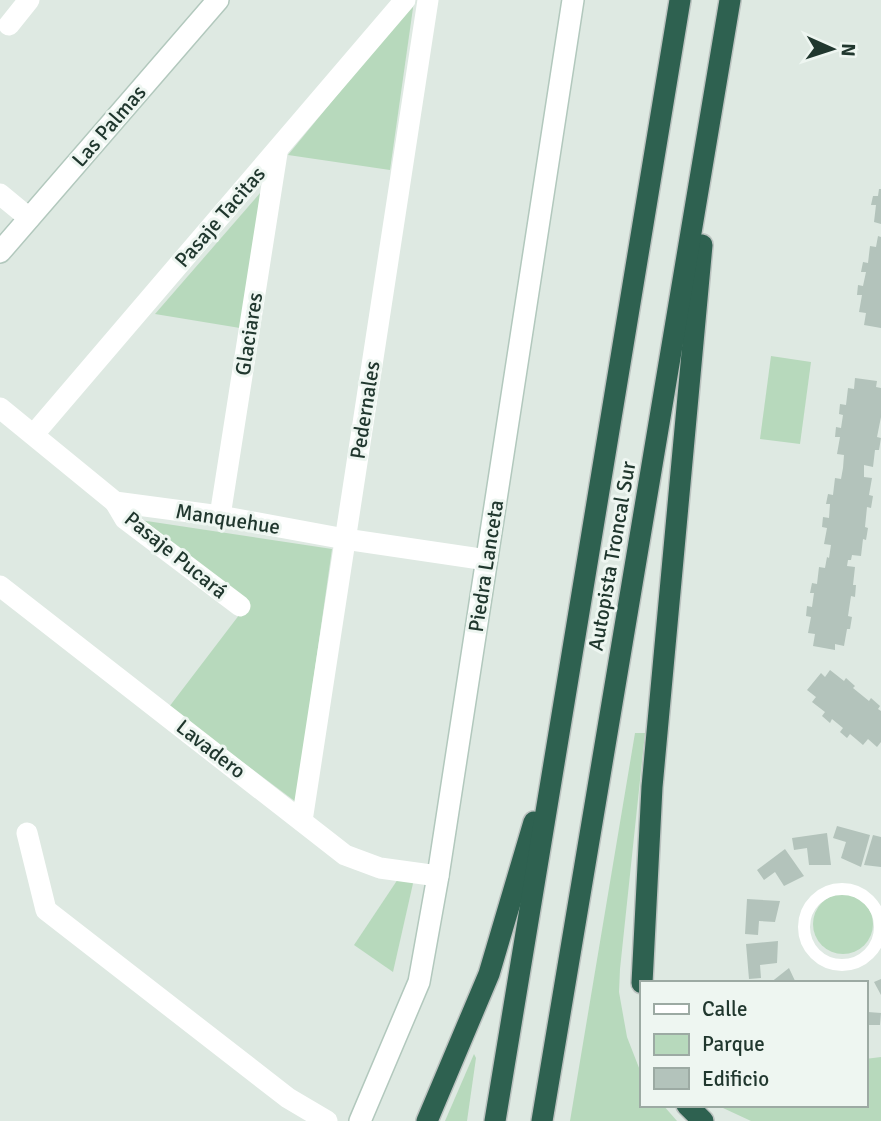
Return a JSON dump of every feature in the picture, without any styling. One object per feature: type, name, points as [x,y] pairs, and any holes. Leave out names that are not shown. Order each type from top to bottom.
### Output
[{"type":"highway","name":"Autopista Troncal Sur","points":[[495,1121],[681,0]]},
{"type":"highway","name":"Autopista Troncal Sur","points":[[542,1121],[730,0]]},
{"type":"highway","points":[[642,981],[652,788],[716,83]]},
{"type":"highway","points":[[428,1121],[489,974],[562,729]]},
{"type":"highway","points":[[689,1107],[703,1121]]},
{"type":"street","points":[[3,26],[29,0]]},
{"type":"street","name":"Las Palmas","points":[[4,239],[29,218],[218,0]]},
{"type":"street","name":"Pasaje Tacitas","points":[[34,434],[405,0]]},
{"type":"street","name":"Pedernales","points":[[302,821],[428,0]]},
{"type":"street","name":"Piedra Lanceta","points":[[360,1121],[419,982],[438,876],[573,0]]},
{"type":"street","name":"Glaciares","points":[[220,516],[277,151]]},
{"type":"street","points":[[0,194],[29,218]]},
{"type":"street","points":[[0,408],[115,502]]},
{"type":"street","name":"Manquehue","points":[[115,502],[220,516],[345,539],[487,560]]},
{"type":"street","name":"Pasaje Pucará","points":[[115,502],[124,519],[240,606]]},
{"type":"street","name":"Lavadero","points":[[0,586],[345,855],[380,868],[438,876]]},
{"type":"street","points":[[27,833],[46,910],[288,1098],[327,1121]]},
{"type":"lane","points":[[842,889],[853,890],[878,904],[880,934],[870,954],[859,962],[846,965],[825,961],[814,953],[805,936],[804,923],[807,912],[815,901],[830,891],[842,889]]},
{"type":"green space","points":[[414,1],[390,170],[288,155]]},
{"type":"green space","points":[[261,192],[240,328],[155,314]]},
{"type":"green space","points":[[771,356],[811,362],[800,444],[760,439]]},
{"type":"green space","points":[[140,520],[332,549],[296,802],[169,707],[249,602]]},
{"type":"green space","points":[[635,733],[645,733],[619,992],[627,1037],[640,1070],[640,1107],[665,1107],[677,1121],[570,1121]]},
{"type":"green space","points":[[400,876],[414,879],[393,972],[354,945]]},
{"type":"green space","points":[[843,894],[860,899],[868,907],[873,924],[868,941],[860,949],[843,954],[826,949],[818,941],[813,924],[818,907],[826,899]]},
{"type":"green space","points":[[474,1054],[476,1058],[467,1121],[445,1121]]},
{"type":"green space","points":[[881,1057],[881,1121],[751,1121],[723,1108],[867,1107],[867,1059]]},
{"type":"building","points":[[879,189],[881,224],[874,222],[876,205],[871,205],[873,196],[878,196]]},
{"type":"building","points":[[878,236],[881,237],[881,328],[864,325],[866,313],[859,312],[862,295],[857,295],[858,285],[863,286],[866,272],[861,272],[863,262],[868,263],[870,246],[876,247]]},
{"type":"building","points":[[855,378],[877,381],[876,387],[881,388],[881,417],[877,437],[881,438],[879,450],[875,450],[873,467],[864,465],[864,477],[872,478],[869,495],[873,496],[871,508],[867,507],[865,527],[868,528],[866,540],[863,539],[861,556],[852,555],[851,560],[848,560],[847,566],[855,567],[855,597],[851,596],[848,616],[852,617],[844,646],[835,644],[835,650],[813,646],[815,634],[808,633],[811,617],[806,616],[807,606],[812,607],[812,583],[817,584],[819,567],[825,568],[827,557],[829,558],[831,545],[824,544],[827,528],[822,527],[823,517],[829,518],[830,504],[826,504],[828,494],[833,495],[835,478],[841,479],[844,455],[837,454],[840,437],[835,437],[836,427],[841,428],[843,415],[839,414],[840,404],[846,405],[848,388],[854,389]]},
{"type":"building","points":[[830,670],[844,681],[846,678],[855,686],[853,688],[880,706],[881,742],[877,747],[868,739],[863,745],[850,734],[847,738],[840,732],[843,728],[832,719],[830,723],[822,716],[825,712],[812,702],[816,697],[807,690],[821,673],[825,677]]},
{"type":"building","points":[[837,826],[870,835],[861,867],[841,858],[846,842],[833,838]]},
{"type":"building","points":[[827,833],[831,865],[809,865],[807,848],[794,850],[792,838]]},
{"type":"building","points":[[873,835],[881,837],[881,867],[864,865]]},
{"type":"building","points":[[785,849],[804,876],[784,886],[775,872],[764,880],[757,870]]},
{"type":"building","points":[[747,899],[780,901],[775,922],[759,921],[758,935],[745,934]]},
{"type":"building","points":[[778,941],[777,963],[760,965],[761,978],[749,979],[746,944]]},
{"type":"building","points":[[789,968],[795,981],[773,981]]},
{"type":"building","points":[[881,979],[881,995],[874,982]]},
{"type":"building","points":[[867,995],[868,1012],[881,1013],[880,1025],[867,1025]]}]
